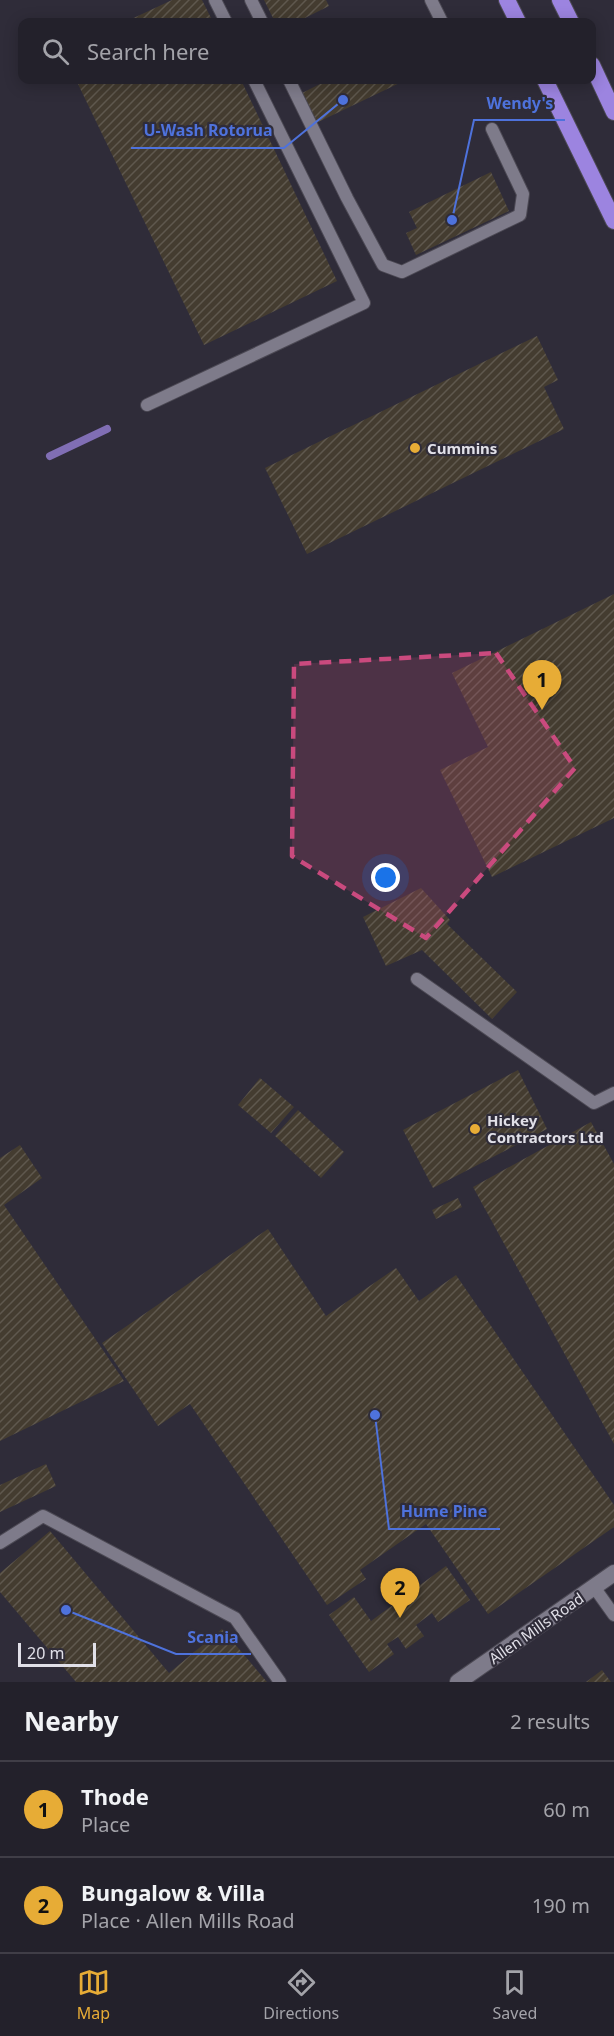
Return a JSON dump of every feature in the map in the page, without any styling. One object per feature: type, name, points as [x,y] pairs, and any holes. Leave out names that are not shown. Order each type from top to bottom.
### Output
[{"type":"highway","points":[[507,0],[516,18]]},
{"type":"highway","points":[[560,0],[569,18]]},
{"type":"highway","points":[[596,75],[614,112]]},
{"type":"highway","points":[[548,84],[614,221]]},
{"type":"street","name":"Allen Mills Road","points":[[459,1682],[614,1573]]},
{"type":"lane","points":[[215,0],[224,18]]},
{"type":"lane","points":[[251,0],[260,18]]},
{"type":"lane","points":[[431,0],[440,18]]},
{"type":"lane","points":[[147,405],[364,303],[256,84]]},
{"type":"lane","points":[[291,84],[383,265],[402,272],[520,215],[524,194],[492,129]]},
{"type":"lane","points":[[417,979],[594,1103],[614,1093]]},
{"type":"lane","points":[[0,1543],[43,1516],[235,1618],[280,1682]]},
{"type":"lane","points":[[594,1587],[614,1615]]},
{"type":"highlighted area","points":[[496,653],[575,768],[426,938],[292,856],[294,664]]},
{"type":"building","points":[[172,0],[202,0],[211,18],[134,18]]},
{"type":"building","points":[[264,0],[326,0],[329,6],[305,18],[273,18]]},
{"type":"building","points":[[78,84],[243,84],[337,281],[204,345]]},
{"type":"building","points":[[320,84],[398,84],[314,124],[300,94]]},
{"type":"building","points":[[491,172],[509,211],[416,255],[406,233],[417,228],[409,212]]},
{"type":"building","name":"Cummins","points":[[537,336],[558,380],[544,387],[564,429],[307,554],[265,468]]},
{"type":"building","points":[[614,594],[614,818],[492,877],[440,770],[488,747],[452,673]]},
{"type":"building","points":[[421,888],[450,920],[447,924],[517,992],[492,1019],[422,950],[386,966],[363,917]]},
{"type":"building","name":"Hickey Contractors Ltd","points":[[518,1070],[547,1129],[433,1188],[403,1130]]},
{"type":"building","points":[[260,1078],[294,1107],[271,1133],[238,1105]]},
{"type":"building","points":[[298,1110],[344,1152],[321,1178],[275,1136]]},
{"type":"building","points":[[591,1122],[614,1164],[614,1444],[473,1187]]},
{"type":"building","points":[[20,1145],[42,1178],[4,1205],[124,1381],[0,1441],[0,1158]]},
{"type":"building","points":[[458,1198],[462,1207],[436,1219],[432,1210]]},
{"type":"building","points":[[268,1229],[326,1316],[396,1268],[419,1301],[456,1275],[614,1505],[614,1527],[488,1614],[426,1524],[360,1570],[366,1579],[327,1605],[190,1404],[158,1426],[102,1343]]},
{"type":"building","points":[[46,1464],[56,1486],[0,1512],[0,1485]]},
{"type":"building","points":[[50,1531],[169,1673],[222,1629],[267,1682],[76,1682],[0,1592],[0,1573]]},
{"type":"building","points":[[446,1566],[470,1600],[438,1622],[432,1613],[416,1625],[424,1636],[406,1649],[398,1637],[387,1644],[394,1654],[369,1672],[329,1615],[354,1597],[371,1621]]},
{"type":"building","points":[[602,1670],[611,1682],[586,1682]]},
{"type":"waterway","points":[[50,456],[107,429]]},
{"type":"place","name":"U-Wash Rotorua","points":[[343,100]]},
{"type":"place","name":"Wendy's","points":[[452,220]]},
{"type":"place","name":"Cummins","points":[[415,448]]},
{"type":"place","name":"Thode","points":[[542,710]]},
{"type":"place","name":"Hickey Contractors Ltd","points":[[475,1129]]},
{"type":"place","name":"Hume Pine","points":[[375,1415]]},
{"type":"place","name":"Scania","points":[[66,1610]]},
{"type":"place","name":"Bungalow & Villa","points":[[400,1618]]}]
